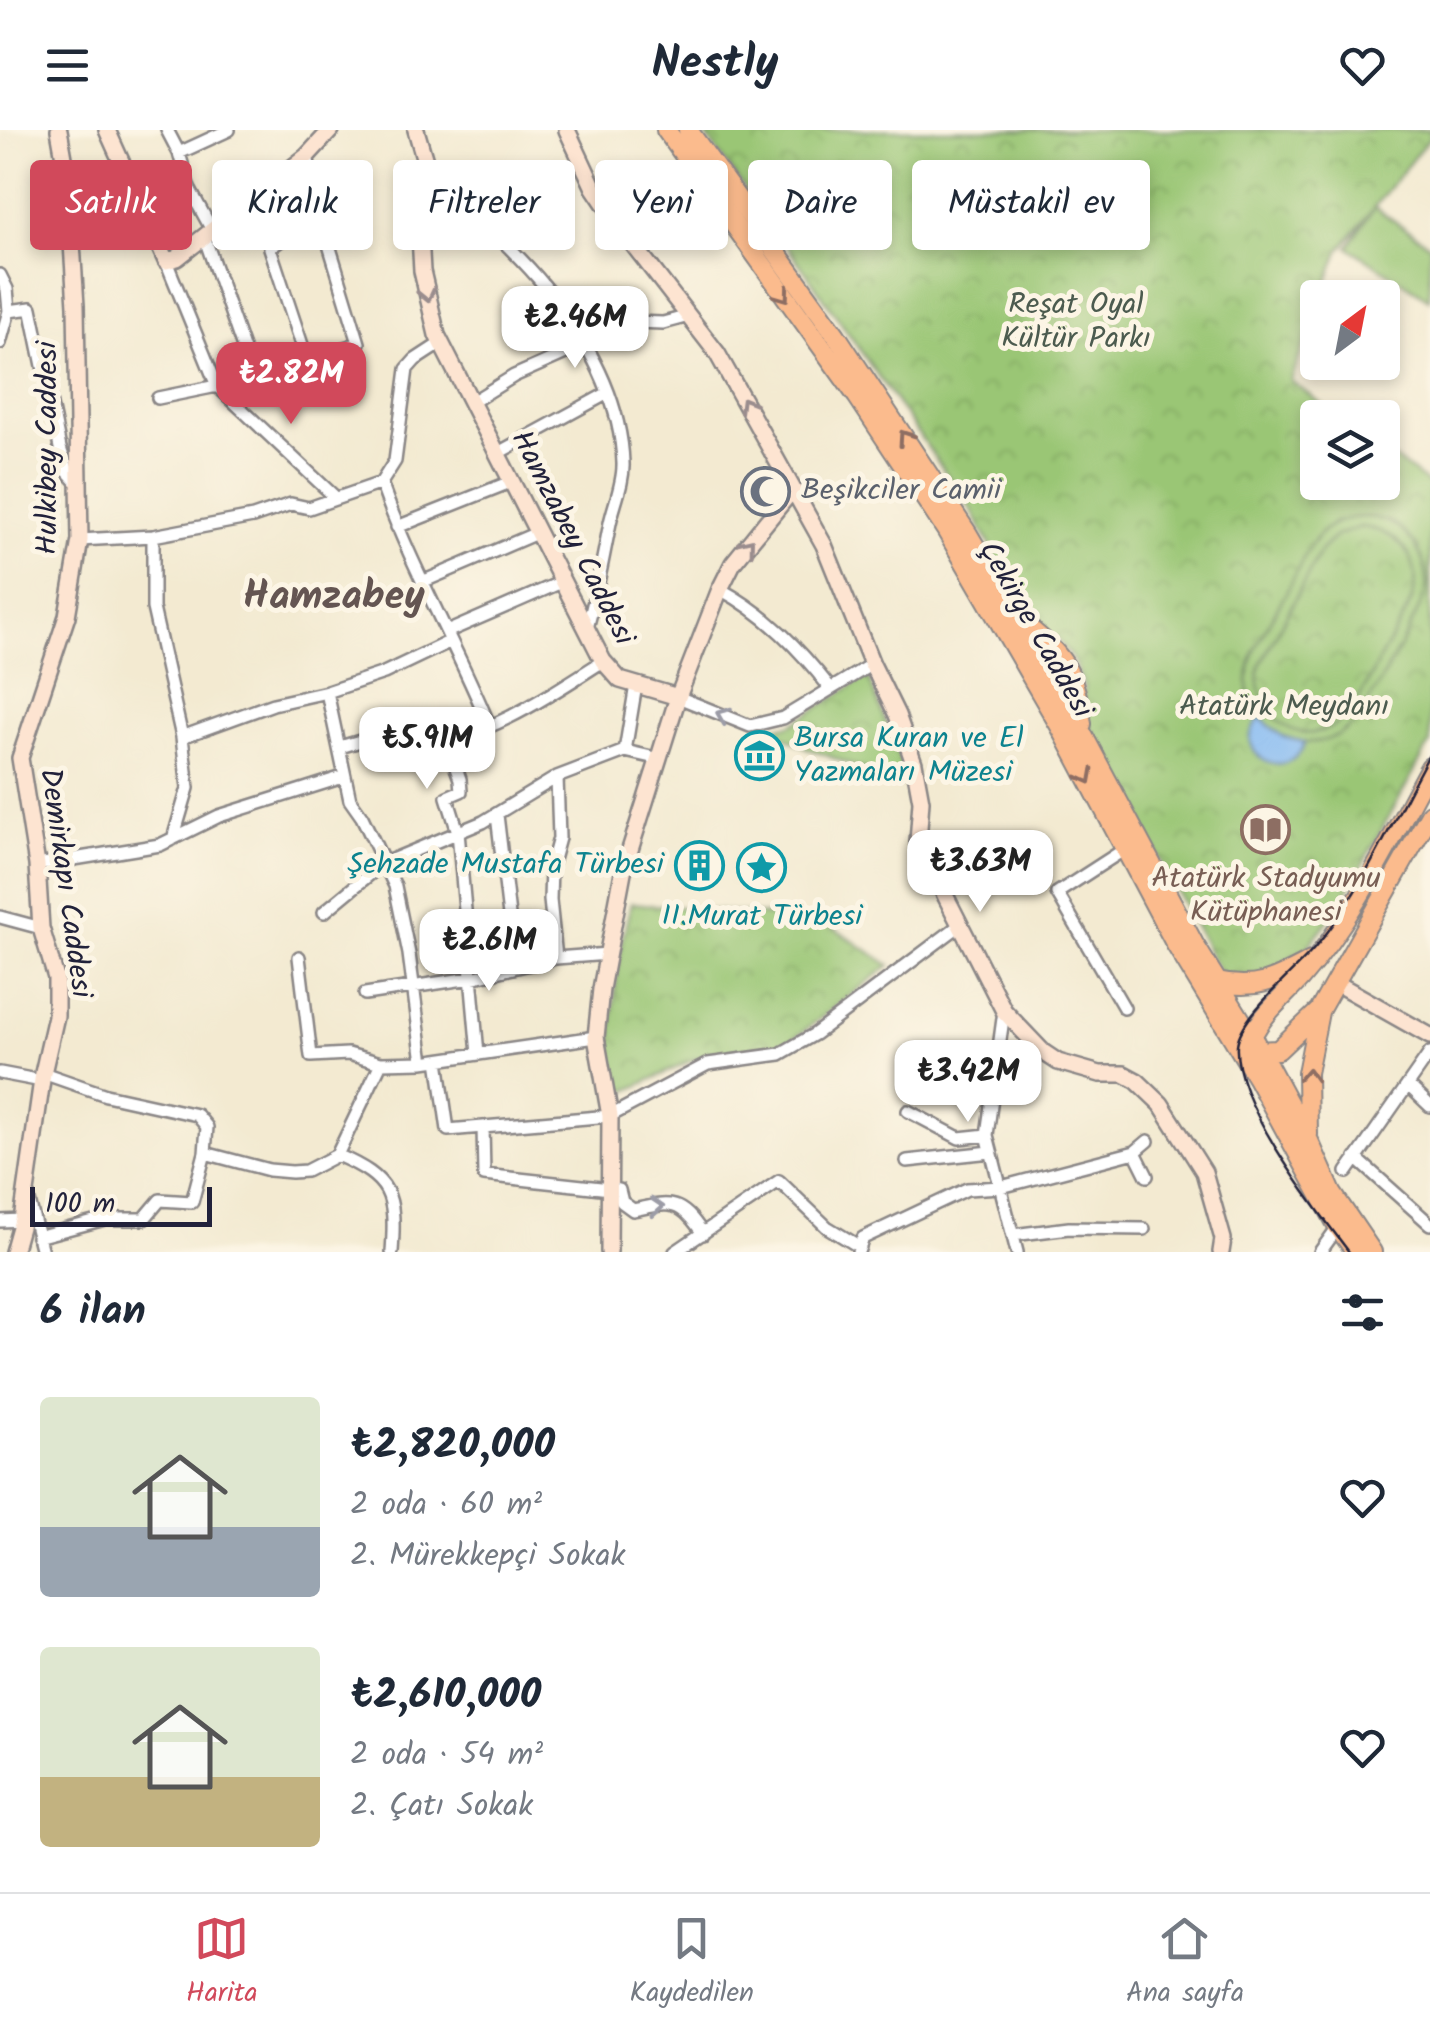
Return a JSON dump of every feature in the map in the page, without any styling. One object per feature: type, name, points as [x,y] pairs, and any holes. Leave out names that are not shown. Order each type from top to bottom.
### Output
[{"type":"main road","name":"Hulkibey Caddesi","points":[[20,758],[67,616],[80,540],[76,306],[68,180],[58,130]]},
{"type":"main road","points":[[107,130],[166,261],[177,258],[308,156],[331,130]]},
{"type":"main road","name":"Hamzabey Caddesi","points":[[416,130],[424,160]]},
{"type":"main road","points":[[567,130],[594,188],[725,367],[824,545],[872,664],[898,715],[914,763],[921,800],[918,842],[1004,1012],[1058,1062],[1100,1074],[1124,1074],[1161,1104],[1204,1172],[1222,1252]]},
{"type":"main road","name":"Çekirge Caddesi","points":[[666,130],[926,498],[1061,728],[1176,945],[1257,1078]]},
{"type":"main road","name":"Çekirge Caddesi","points":[[688,130],[836,334],[968,534],[1254,1046]]},
{"type":"main road","name":"Hamzabey Caddesi","points":[[421,250],[422,272],[441,343],[602,661],[620,680],[678,697]]},
{"type":"main road","points":[[610,1252],[610,1116],[596,1037],[623,872],[678,697],[720,589],[733,563],[793,489]]},
{"type":"main road","name":"Demirkapı Caddesi","points":[[12,1252],[22,1220],[56,1016],[56,978],[41,928],[37,865],[20,758]]},
{"type":"main road","points":[[1356,1252],[1338,1227],[1257,1078],[1254,1046],[1346,920],[1430,767]]},
{"type":"main road","points":[[1230,1035],[1254,1046],[1278,1050],[1313,1018],[1430,814]]},
{"type":"main road","points":[[1217,982],[1241,987],[1276,980],[1320,956]]},
{"type":"main road","points":[[1302,977],[1282,1014],[1293,1027],[1313,1018]]},
{"type":"main road","points":[[1336,983],[1430,1036]]},
{"type":"main road","points":[[1308,1140],[1306,1074],[1313,1018]]},
{"type":"main road","points":[[1254,1046],[1308,1140],[1332,1193],[1372,1252]]},
{"type":"street","points":[[167,130],[179,152],[208,233],[246,360]]},
{"type":"street","points":[[179,152],[229,130]]},
{"type":"street","points":[[308,156],[309,160]]},
{"type":"street","points":[[319,212],[359,343],[307,360],[270,248],[319,212]]},
{"type":"street","points":[[511,250],[551,294],[586,344],[608,394],[624,466],[598,592],[586,628]]},
{"type":"street","points":[[166,261],[218,386],[336,498]]},
{"type":"street","points":[[0,275],[7,289],[9,311],[0,343]]},
{"type":"street","points":[[9,311],[31,308],[60,448],[68,472],[78,484]]},
{"type":"street","points":[[633,322],[664,323],[689,316]]},
{"type":"street","points":[[80,540],[153,536],[253,517],[291,504],[310,508],[381,483],[395,462],[407,369],[441,343]]},
{"type":"street","points":[[472,402],[514,376],[586,344]]},
{"type":"street","points":[[158,398],[218,386]]},
{"type":"street","points":[[498,453],[608,394]]},
{"type":"street","points":[[397,527],[513,481]]},
{"type":"street","points":[[381,483],[397,527],[490,727]]},
{"type":"street","points":[[422,582],[539,532]]},
{"type":"street","points":[[153,536],[153,608],[182,737],[188,788],[173,839]]},
{"type":"street","points":[[182,737],[274,704],[384,673],[450,636],[564,582]]},
{"type":"street","points":[[720,589],[754,608],[777,628],[831,689]]},
{"type":"street","points":[[340,748],[394,730],[413,747],[447,743],[490,727],[602,661]]},
{"type":"street","points":[[678,697],[750,726],[783,718],[872,664]]},
{"type":"street","points":[[625,751],[636,685]]},
{"type":"street","points":[[327,692],[350,800],[395,886],[423,1062]]},
{"type":"street","points":[[447,743],[460,779],[461,791],[447,797],[458,832],[478,1054]]},
{"type":"street","points":[[324,912],[382,864],[497,815],[557,777],[625,751],[660,759]]},
{"type":"street","points":[[37,865],[160,845],[219,816],[343,777]]},
{"type":"street","points":[[556,958],[550,900],[551,867],[559,838],[557,777]]},
{"type":"street","points":[[497,815],[514,966]]},
{"type":"street","points":[[1124,1008],[1057,893],[1125,848]]},
{"type":"street","points":[[0,918],[41,928]]},
{"type":"street","points":[[438,1060],[448,1130],[610,1116],[708,1064],[780,1054],[815,1034],[960,925]]},
{"type":"street","points":[[365,994],[471,978],[556,958],[608,954]]},
{"type":"street","points":[[299,958],[311,1056],[348,1054],[382,1063],[423,1062],[596,1037]]},
{"type":"street","points":[[1004,1012],[987,1134],[1017,1252]]},
{"type":"street","points":[[1347,1172],[1430,1053]]},
{"type":"street","points":[[206,1154],[292,1172],[306,1171],[337,1155],[382,1063]]},
{"type":"street","points":[[0,1073],[43,1077],[197,1115],[206,1127],[206,1154],[192,1202],[160,1200],[144,1219],[105,1219],[37,1237]]},
{"type":"street","points":[[1408,1085],[1430,1106]]},
{"type":"street","points":[[908,1111],[959,1138],[987,1134]]},
{"type":"street","points":[[483,1127],[484,1174],[619,1190],[622,1202],[633,1210],[660,1204],[680,1207],[689,1212],[702,1234]]},
{"type":"street","points":[[675,1252],[780,1181],[827,1228],[859,1249],[863,1238],[968,1189],[1001,1187],[1134,1152],[1148,1141]]},
{"type":"street","points":[[907,1161],[992,1152]]},
{"type":"street","points":[[1134,1152],[1147,1176]]},
{"type":"street","points":[[337,1155],[366,1168],[391,1194],[395,1212],[392,1252]]},
{"type":"street","points":[[1356,1158],[1430,1224]]},
{"type":"street","points":[[26,1188],[42,1252]]},
{"type":"street","points":[[0,1221],[22,1220]]},
{"type":"street","points":[[1320,1252],[1338,1227]]},
{"type":"street","points":[[1013,1235],[1069,1228],[1144,1228]]},
{"type":"green space","points":[[702,130],[1430,130],[1430,137],[1339,251],[1328,280],[1300,280],[1300,356],[1291,381],[1316,400],[1300,400],[1300,500],[1400,500],[1400,463],[1430,485],[1430,743],[1338,908],[1307,948],[1264,974],[1221,975],[1083,713],[1084,687],[1073,660],[1057,639],[1032,623],[970,508],[790,250],[892,250],[892,160],[748,160],[748,193],[728,160],[724,160]]},
{"type":"green space","points":[[1374,207],[1430,245],[1429,299],[1400,280],[1348,247]]},
{"type":"green space","points":[[1358,517],[1389,523],[1410,539],[1423,562],[1426,589],[1404,639],[1356,720],[1328,739],[1293,741],[1269,727],[1254,707],[1248,690],[1253,656],[1316,538],[1337,522]],"holes":[[[1360,527],[1395,540],[1411,558],[1413,596],[1350,712],[1329,729],[1298,732],[1285,726],[1264,701],[1259,667],[1321,550],[1336,536]]]},
{"type":"green space","points":[[868,676],[910,787],[807,748],[768,728],[790,725]]},
{"type":"green space","points":[[631,903],[821,920],[890,965],[779,1050],[695,1059],[612,1098],[614,1000]]},
{"type":"water","points":[[1260,718],[1283,737],[1305,742],[1297,755],[1287,762],[1275,763],[1256,753],[1251,743],[1252,731]]},
{"type":"tram line","points":[[1349,1252],[1262,1124],[1239,1068],[1237,1045],[1240,1033],[1257,1008],[1330,929],[1376,855],[1430,753]]},
{"type":"place","name":"Beşikciler Camii","points":[[766,491]]},
{"type":"place","name":"Bursa Kuran ve El Yazmaları Müzesi","points":[[759,756]]},
{"type":"place","name":"Atatürk Stadyumu Kütüphanesi","points":[[1266,830]]},
{"type":"place","name":"Şehzade Mustafa Türbesi","points":[[699,865]]},
{"type":"place","name":"II.Murat Türbesi","points":[[762,868]]},
{"type":"district","name":"Hamzabey","points":[[334,597]]},
{"type":"park label","name":"Reşat Oyal Kültür Parkı","points":[[1076,322]]},
{"type":"park label","name":"Atatürk Meydanı","points":[[1284,707]]}]
